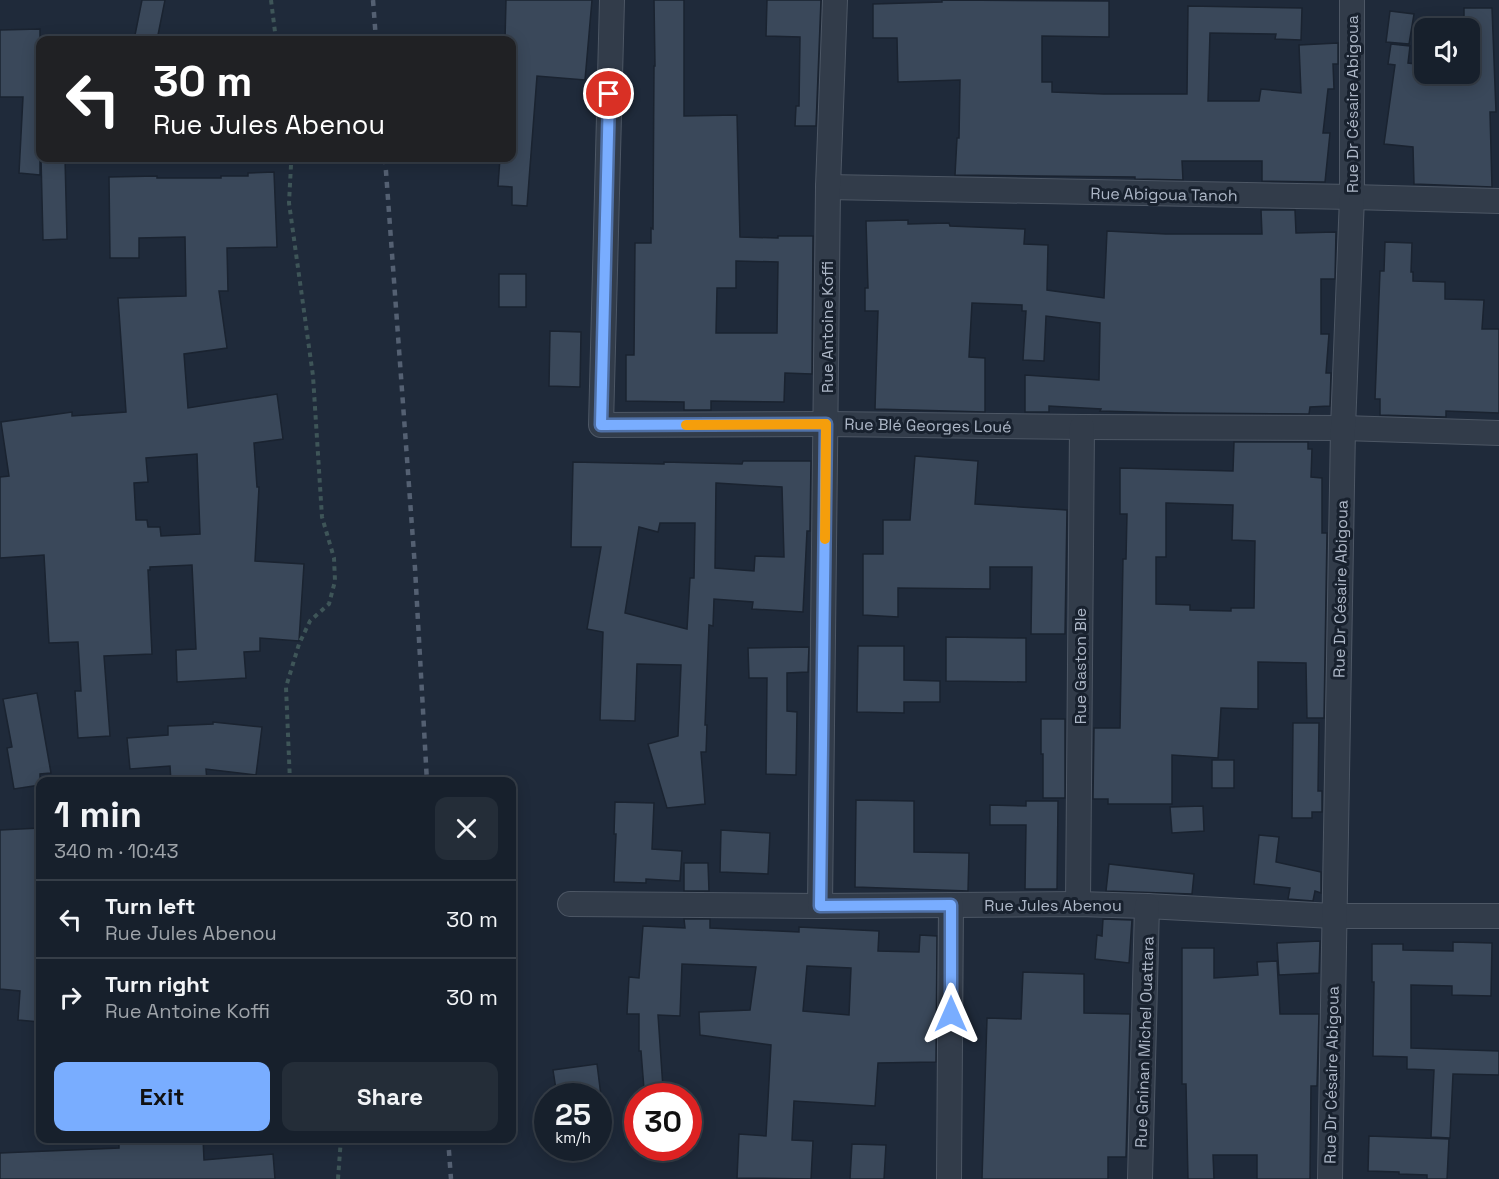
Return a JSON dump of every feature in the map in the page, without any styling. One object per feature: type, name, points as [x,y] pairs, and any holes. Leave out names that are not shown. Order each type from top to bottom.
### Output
[{"type":"street","name":"Rue Blé Georges Loué","points":[[612,0],[601,425],[826,424],[1343,429],[1499,433]]},
{"type":"street","name":"Rue Antoine Koffi","points":[[820,906],[828,187],[835,0]]},
{"type":"street","name":"Rue Dr Césaire Abigoua","points":[[1330,1179],[1343,429],[1352,197],[1352,0]]},
{"type":"street","name":"Rue Abigoua Tanoh","points":[[828,187],[1499,201]]},
{"type":"street","name":"Rue Gaston Ble","points":[[1078,904],[1082,427]]},
{"type":"street","name":"Rue Jules Abenou","points":[[570,904],[820,906],[1078,904],[1333,916],[1499,916]]},
{"type":"street","points":[[949,1179],[951,905]]},
{"type":"street","name":"Rue Gninan Michel Ouattara","points":[[1140,1179],[1148,906]]},
{"type":"path","points":[[271,0],[276,36]]},
{"type":"path","points":[[290,777],[286,687],[298,644],[310,621],[329,604],[335,581],[334,558],[322,518],[313,376],[289,203],[291,162]]},
{"type":"path","points":[[338,1179],[341,1143]]},
{"type":"building","points":[[142,0],[165,0],[158,36],[135,36]]},
{"type":"building","points":[[506,0],[592,0],[585,80],[537,76],[527,206],[512,205],[512,187],[498,186],[500,162],[516,162],[516,36],[505,36]]},
{"type":"building","points":[[654,0],[684,0],[684,116],[737,115],[740,237],[813,236],[812,374],[785,373],[784,402],[711,401],[711,410],[684,410],[684,402],[626,401],[626,355],[634,355],[635,243],[651,243],[651,228],[653,229]],"holes":[[[736,261],[778,262],[777,333],[716,333],[717,288],[736,288]]]},
{"type":"building","points":[[767,0],[821,0],[816,126],[795,126],[796,106],[799,106],[800,37],[766,36]]},
{"type":"building","points":[[942,0],[1109,1],[1109,37],[1042,36],[1042,82],[1052,82],[1052,92],[1104,94],[1187,94],[1188,6],[1302,8],[1301,40],[1275,39],[1276,34],[1210,33],[1208,101],[1259,101],[1261,89],[1301,93],[1299,45],[1338,43],[1338,64],[1333,64],[1334,89],[1328,89],[1323,133],[1330,133],[1325,182],[1262,181],[1262,161],[1182,161],[1183,180],[1135,179],[1135,177],[955,175],[957,138],[959,138],[960,80],[898,82],[897,38],[873,38],[873,4],[942,2]]},
{"type":"building","points":[[1464,8],[1492,8],[1496,112],[1490,112],[1492,187],[1414,184],[1413,147],[1384,144],[1395,65],[1388,64],[1391,44],[1410,46],[1408,63],[1414,64],[1414,84],[1480,84],[1480,18],[1464,18]]},
{"type":"building","points":[[1390,11],[1414,14],[1409,44],[1386,42]]},
{"type":"building","points":[[40,29],[40,36],[36,36],[36,162],[40,162],[40,175],[19,173],[23,97],[0,97],[0,30]]},
{"type":"building","points":[[41,162],[65,162],[67,239],[43,240]]},
{"type":"building","points":[[274,172],[277,247],[227,248],[228,291],[219,291],[227,348],[184,354],[188,408],[277,394],[283,439],[254,443],[257,487],[259,487],[255,561],[304,564],[299,641],[260,638],[260,651],[244,652],[246,678],[177,682],[176,650],[196,649],[192,565],[150,567],[148,570],[152,654],[104,656],[110,736],[78,738],[75,691],[81,691],[78,642],[49,643],[44,555],[0,558],[0,477],[9,476],[1,422],[72,412],[72,416],[126,412],[118,298],[186,296],[185,237],[139,238],[139,258],[110,258],[109,177],[221,178],[221,176],[248,176],[248,173]],"holes":[[[197,454],[200,534],[161,536],[160,527],[148,527],[147,520],[136,520],[134,483],[148,482],[146,458]]]},
{"type":"building","points":[[1261,210],[1295,210],[1296,233],[1336,232],[1335,279],[1321,279],[1321,334],[1329,334],[1326,373],[1331,373],[1330,406],[1310,407],[1309,414],[1100,411],[1101,409],[1049,406],[1049,412],[1025,412],[1025,375],[1099,380],[1100,323],[1046,316],[1044,361],[1023,360],[1026,311],[1022,311],[1022,305],[972,303],[969,357],[985,358],[985,412],[875,409],[878,311],[865,311],[865,288],[868,288],[866,221],[908,220],[908,224],[949,223],[950,226],[1025,229],[1024,244],[1048,245],[1047,290],[1104,298],[1107,231],[1166,234],[1262,234]]},
{"type":"building","points":[[1385,242],[1412,243],[1413,281],[1445,282],[1445,299],[1484,300],[1482,329],[1499,329],[1499,413],[1446,411],[1446,417],[1380,415],[1380,399],[1375,399],[1380,271],[1384,271]]},
{"type":"building","points":[[499,274],[526,274],[526,307],[499,307]]},
{"type":"building","points":[[550,331],[581,332],[580,387],[549,386]]},
{"type":"building","points":[[1234,442],[1308,442],[1308,449],[1312,449],[1311,477],[1322,478],[1322,533],[1327,533],[1324,718],[1307,718],[1306,663],[1258,662],[1258,709],[1221,708],[1218,758],[1172,755],[1172,804],[1108,804],[1108,799],[1093,799],[1094,728],[1120,728],[1123,559],[1126,559],[1127,514],[1120,514],[1120,468],[1233,471]],"holes":[[[1166,503],[1233,505],[1232,540],[1255,541],[1254,608],[1231,608],[1231,611],[1190,610],[1190,605],[1156,604],[1156,557],[1166,557]]]},
{"type":"building","points":[[915,456],[978,461],[975,504],[1067,510],[1065,634],[1031,634],[1032,567],[990,567],[990,589],[898,588],[898,617],[863,615],[863,554],[883,554],[883,520],[910,520]]},
{"type":"building","points":[[743,461],[811,461],[810,531],[807,531],[803,612],[752,609],[753,602],[714,599],[713,626],[709,625],[706,752],[701,752],[705,804],[667,808],[648,744],[678,736],[681,665],[637,664],[635,721],[600,720],[603,632],[587,629],[601,547],[571,547],[573,462],[742,464]],"holes":[[[716,483],[782,487],[784,557],[755,556],[754,571],[715,568]],[[660,523],[695,523],[694,578],[690,578],[687,629],[625,613],[639,527],[658,532]]]},
{"type":"building","points":[[946,637],[1026,638],[1026,682],[946,681]]},
{"type":"building","points":[[858,646],[904,646],[904,680],[940,681],[940,702],[904,702],[904,713],[857,712]]},
{"type":"building","points":[[809,647],[808,672],[787,673],[787,711],[797,712],[796,775],[766,774],[767,678],[749,678],[748,648]]},
{"type":"building","points":[[37,693],[51,773],[40,774],[40,777],[36,777],[36,786],[14,789],[7,748],[12,747],[3,699]]},
{"type":"building","points":[[1041,719],[1065,719],[1065,798],[1043,798]]},
{"type":"building","points":[[213,722],[262,727],[256,775],[206,769],[207,777],[171,777],[170,766],[130,769],[127,738],[168,735],[168,726],[213,724]]},
{"type":"building","points":[[1293,723],[1319,723],[1318,791],[1322,791],[1322,812],[1312,812],[1312,818],[1292,818]]},
{"type":"building","points":[[1212,760],[1234,760],[1234,788],[1212,788]]},
{"type":"building","points":[[856,800],[914,801],[914,852],[969,853],[968,891],[855,887]]},
{"type":"building","points":[[1026,801],[1058,801],[1057,889],[1025,889],[1026,825],[990,825],[990,805],[1026,806]]},
{"type":"building","points":[[615,802],[654,803],[652,849],[682,851],[680,881],[646,879],[646,883],[614,882]]},
{"type":"building","points":[[1203,806],[1204,831],[1172,833],[1170,807]]},
{"type":"building","points":[[36,828],[36,1022],[18,1020],[20,991],[0,989],[0,830]]},
{"type":"building","points":[[721,830],[770,833],[768,874],[720,872]]},
{"type":"building","points":[[1259,835],[1279,837],[1276,862],[1321,872],[1321,893],[1315,891],[1313,901],[1288,899],[1290,888],[1254,884]]},
{"type":"building","points":[[684,863],[708,863],[709,891],[684,891]]},
{"type":"building","points":[[1109,864],[1194,874],[1192,894],[1106,891]]},
{"type":"building","points":[[684,919],[710,919],[710,928],[799,932],[799,927],[879,931],[878,951],[919,952],[920,935],[937,936],[936,1062],[878,1063],[875,1106],[794,1101],[792,1140],[813,1141],[811,1179],[737,1178],[739,1134],[766,1136],[771,1045],[700,1035],[699,1012],[750,1010],[756,967],[682,964],[680,1016],[658,1015],[663,1083],[644,1083],[641,1051],[639,1051],[639,1014],[627,1014],[629,977],[639,978],[643,926],[685,928]],"holes":[[[807,966],[851,968],[849,1015],[803,1011]]]},
{"type":"building","points":[[1103,919],[1132,920],[1129,963],[1095,959],[1097,935],[1102,936]]},
{"type":"building","points":[[1320,941],[1319,973],[1279,975],[1277,943]]},
{"type":"building","points":[[1453,942],[1492,943],[1491,996],[1452,995],[1452,986],[1411,985],[1411,1048],[1499,1051],[1499,1075],[1453,1074],[1450,1138],[1431,1137],[1434,1070],[1407,1069],[1407,1057],[1373,1056],[1372,944],[1403,944],[1403,950],[1453,951]]},
{"type":"building","points":[[1182,948],[1214,948],[1214,978],[1258,975],[1257,962],[1277,961],[1280,1014],[1319,1014],[1317,1086],[1311,1086],[1310,1179],[1257,1179],[1257,1155],[1213,1155],[1214,1179],[1188,1179],[1186,1084],[1182,1084]]},
{"type":"building","points":[[1023,972],[1084,974],[1084,1013],[1130,1014],[1126,1157],[1108,1157],[1108,1179],[982,1179],[987,1018],[1021,1019]]},
{"type":"building","points":[[597,1064],[599,1083],[555,1083],[553,1070]]},
{"type":"building","points":[[1369,1136],[1449,1139],[1447,1179],[1427,1179],[1427,1175],[1399,1174],[1399,1172],[1368,1171]]},
{"type":"building","points":[[119,1143],[203,1143],[204,1160],[273,1154],[275,1179],[0,1179],[0,1153],[119,1148]]},
{"type":"building","points":[[852,1144],[886,1145],[884,1179],[850,1179]]},
{"type":"railway","points":[[373,0],[376,36]]},
{"type":"railway","points":[[385,162],[415,568],[427,777]]},
{"type":"railway","points":[[448,1143],[451,1179]]},
{"type":"slow traffic","points":[[686,425],[826,424],[825,539]]},
{"type":"route","points":[[609,94],[601,425],[826,424],[820,906],[951,905],[951,1014]]}]
